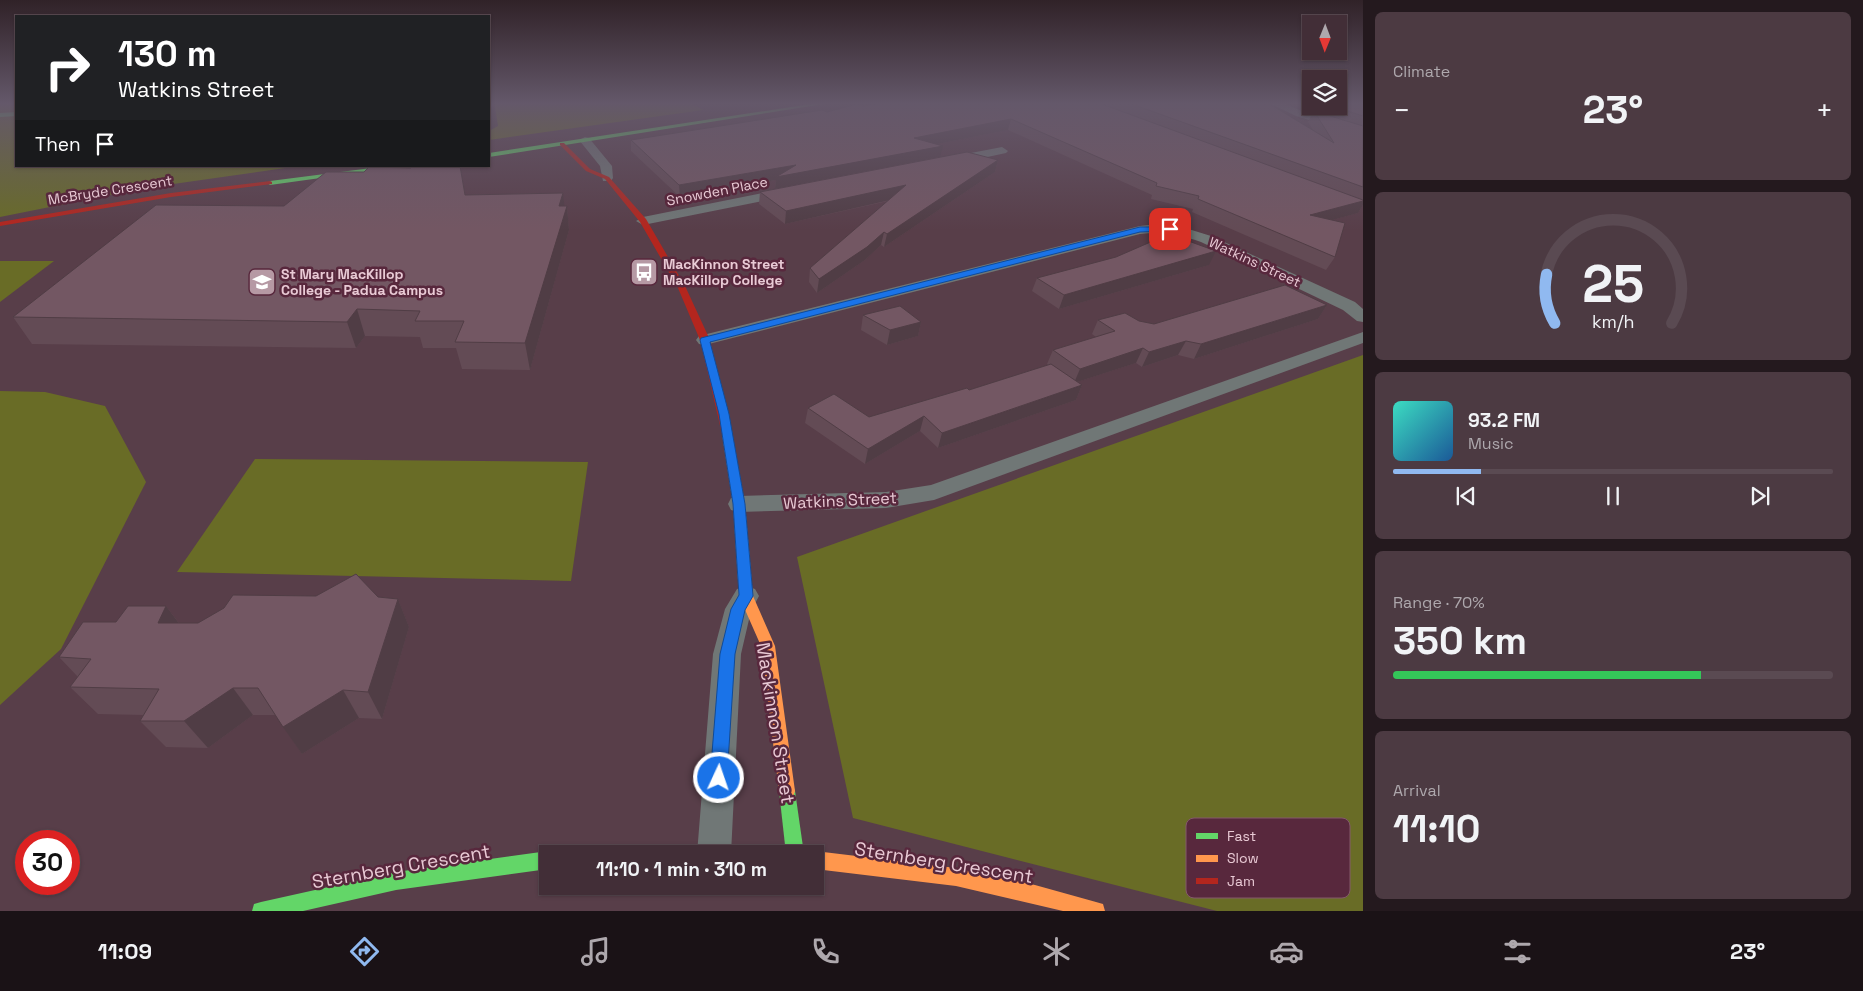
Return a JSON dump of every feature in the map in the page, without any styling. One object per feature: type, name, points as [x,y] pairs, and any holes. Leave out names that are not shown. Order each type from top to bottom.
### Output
[{"type":"street","points":[[490,155],[552,146]]},
{"type":"street","name":"Mackinnon Street","points":[[564,146],[588,170],[607,178],[643,221],[682,288],[705,340],[724,414],[739,504],[746,596],[768,646],[794,845]]},
{"type":"street","name":"Mackinnon Street","points":[[589,146],[606,166],[607,178]]},
{"type":"street","points":[[935,164],[1002,151]]},
{"type":"street","name":"McBryde Crescent","points":[[0,224],[163,196],[396,167]]},
{"type":"street","name":"Snowden Place","points":[[643,221],[801,190]]},
{"type":"street","name":"Watkins Street","points":[[705,340],[1153,228],[1188,233],[1206,239],[1349,306],[1363,317]]},
{"type":"street","name":"Watkins Street","points":[[739,504],[886,500],[934,492],[1363,337]]},
{"type":"street","name":"Mackinnon Street","points":[[715,845],[726,663],[738,609],[746,596]]},
{"type":"street","name":"Sternberg Crescent","points":[[261,911],[396,881],[539,861]]},
{"type":"street","name":"Sternberg Crescent","points":[[824,861],[956,878],[1036,894],[1096,911]]},
{"type":"shaded area","points":[[0,146],[15,146],[15,167],[292,167],[145,188],[0,217]]},
{"type":"shaded area","points":[[0,261],[54,261],[0,302]]},
{"type":"shaded area","points":[[1363,355],[1363,911],[1217,911],[853,818],[797,557]]},
{"type":"shaded area","points":[[0,391],[45,392],[105,406],[146,482],[61,649],[0,705]]},
{"type":"shaded area","points":[[255,459],[588,462],[571,581],[177,572]]},
{"type":"building","points":[[637,146],[943,146],[776,177],[796,165],[679,185]]},
{"type":"building","points":[[1071,146],[1215,146],[1363,201],[1310,215],[1345,223],[1335,257],[1198,199],[1199,196],[1156,186],[1157,183]]},
{"type":"building","points":[[1247,146],[1363,146],[1363,187]]},
{"type":"building","points":[[967,152],[998,160],[887,234],[884,232],[867,247],[819,279],[810,268],[906,185],[786,211],[760,192]]},
{"type":"building","points":[[369,167],[460,167],[465,195],[563,193],[559,206],[567,206],[525,343],[455,342],[464,321],[415,321],[420,311],[357,309],[347,322],[13,317],[156,205],[284,206],[326,172],[364,172]]},
{"type":"building","points":[[1169,234],[1216,251],[1064,295],[1037,278],[1116,257]]},
{"type":"building","points":[[1285,285],[1327,305],[1201,344],[1186,341],[1149,352],[1143,348],[1080,369],[1053,350],[1115,331],[1098,320],[1125,313],[1139,321],[1154,324]]},
{"type":"building","points":[[900,306],[921,322],[890,330],[863,315]]},
{"type":"building","points":[[1051,364],[1082,385],[942,433],[924,416],[868,449],[808,408],[834,394],[869,417],[967,388],[969,390]]},
{"type":"building","points":[[356,574],[378,597],[398,599],[368,692],[343,690],[283,727],[258,688],[233,688],[184,721],[140,721],[159,689],[70,687],[91,659],[59,657],[83,622],[116,622],[128,606],[166,606],[158,623],[198,623],[224,608],[233,595],[316,596]]},
{"type":"traffic: fast","points":[[490,155],[551,146]]},
{"type":"traffic: fast","points":[[270,183],[396,167]]},
{"type":"traffic: fast","points":[[787,791],[794,845]]},
{"type":"traffic: fast","points":[[261,911],[396,881],[539,861]]},
{"type":"traffic: slow","points":[[727,434],[739,504],[746,596],[768,646],[787,791]]},
{"type":"traffic: slow","points":[[824,861],[956,877],[1035,894],[1096,911]]},
{"type":"traffic: jam","points":[[564,146],[588,170],[607,178],[643,221],[682,288],[705,340],[727,434]]},
{"type":"traffic: jam","points":[[0,224],[171,195],[270,183]]},
{"type":"place","name":"MacKinnon Street MacKillop College","points":[[644,272]]},
{"type":"place","name":"St Mary MacKillop College - Padua Campus","points":[[262,282]]},
{"type":"route","points":[[719,778],[727,654],[738,609],[746,596],[739,504],[724,414],[705,340],[1140,230],[1153,228],[1170,229]]}]
